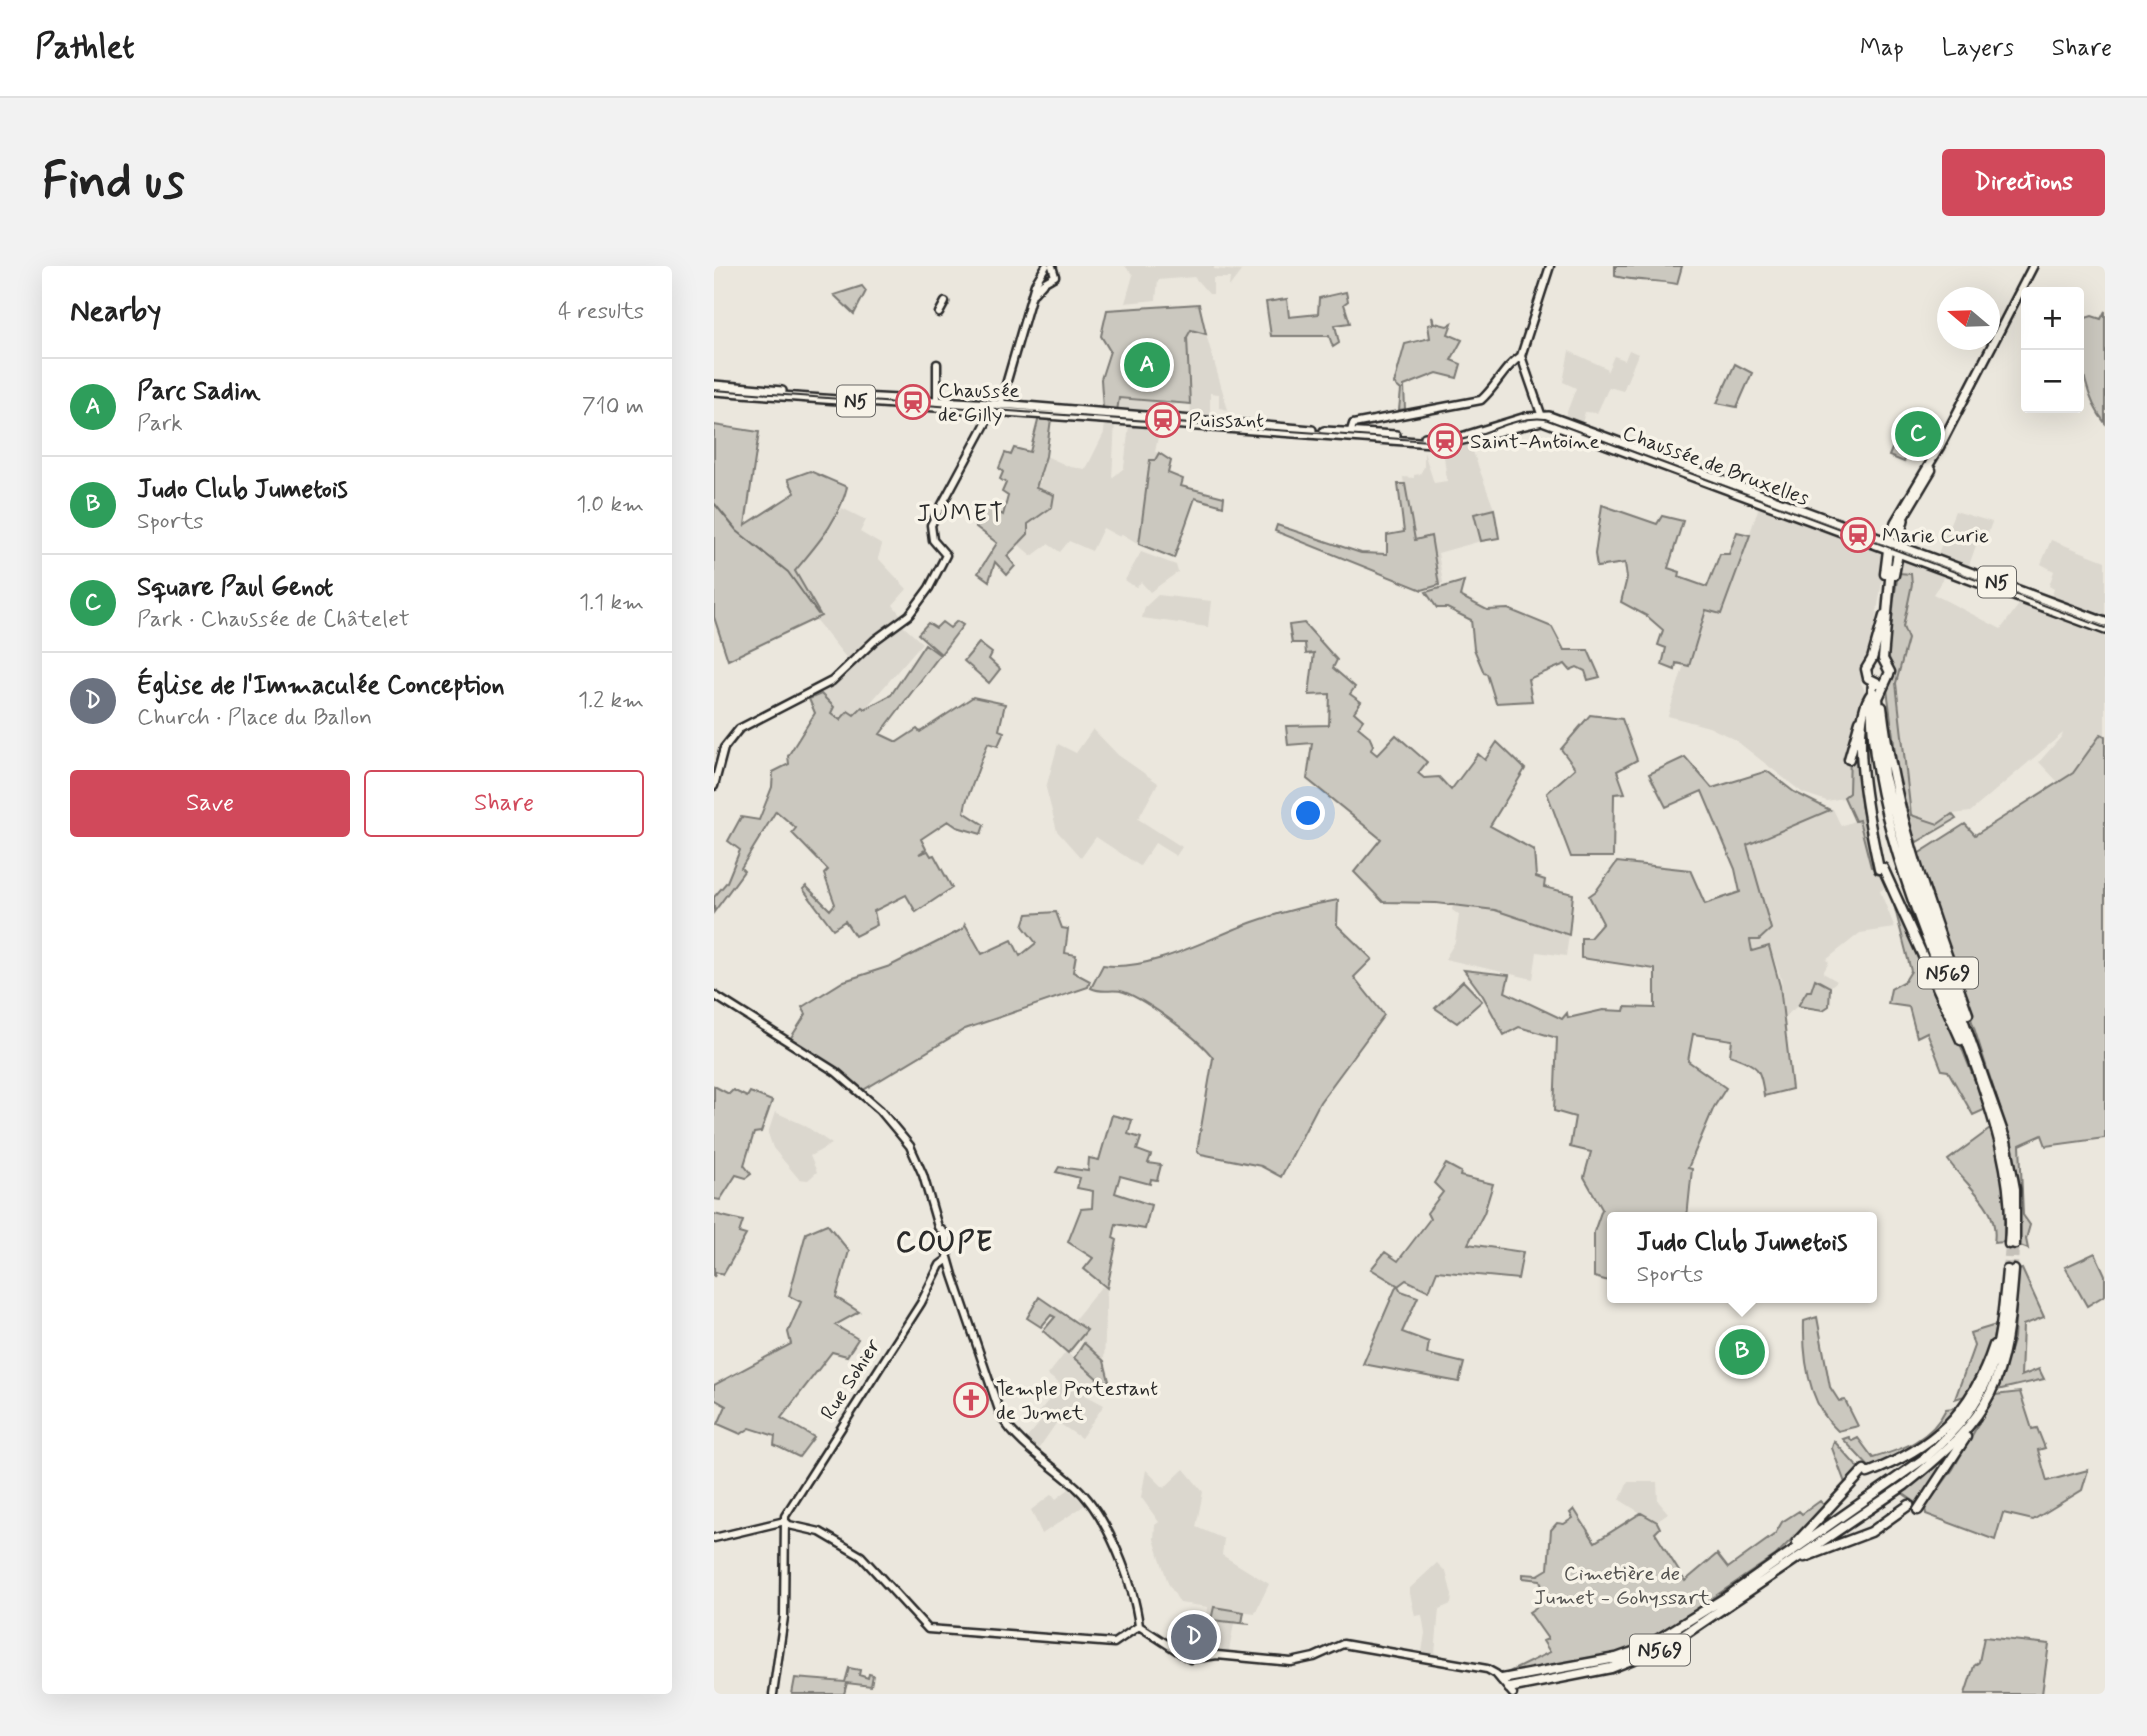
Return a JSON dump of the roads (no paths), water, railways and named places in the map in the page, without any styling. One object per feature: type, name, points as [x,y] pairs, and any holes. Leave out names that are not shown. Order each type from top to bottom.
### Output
[{"type":"highway","points":[[1897,527],[1929,468]]},
{"type":"highway","points":[[1888,546],[1882,629],[1883,659],[1890,672],[1878,682],[1876,692],[1888,761],[1905,831],[1970,1018],[1982,1075]]},
{"type":"highway","points":[[1878,682],[1866,672],[1882,629],[1898,549]]},
{"type":"highway","points":[[1882,629],[1891,568]]},
{"type":"highway","points":[[1872,659],[1883,659]]},
{"type":"highway","points":[[1849,759],[1863,711],[1876,692]]},
{"type":"highway","name":"N569","points":[[1876,692],[1874,745],[1882,794],[1982,1075],[2012,1171],[2012,1244]]},
{"type":"highway","name":"N569","points":[[1876,692],[1880,741],[1891,804],[1907,869]]},
{"type":"highway","points":[[1859,732],[1865,801],[1881,868],[1982,1075]]},
{"type":"highway","name":"N569","points":[[1502,1679],[1616,1658],[1644,1648],[1672,1633],[1916,1465],[1953,1433],[1972,1410],[1987,1382],[2000,1340],[2010,1270],[2006,1352],[1996,1385],[1958,1440],[1905,1485],[1691,1632],[1648,1656],[1611,1668],[1511,1691]]},
{"type":"highway","points":[[1776,1562],[1866,1471],[1896,1462],[1928,1444],[1956,1417],[1968,1402],[1989,1359],[2004,1301]]},
{"type":"highway","points":[[1918,1510],[1947,1469],[1977,1416]]},
{"type":"highway","points":[[1790,1564],[1871,1532],[1909,1505]]},
{"type":"main road","points":[[1898,549],[1903,522],[2034,266]]},
{"type":"main road","name":"Chaussée de Bruxelles","points":[[714,388],[1350,434],[1458,438],[1541,415],[1888,546]]},
{"type":"main road","name":"Chaussée de Bruxelles","points":[[990,408],[1000,405],[1038,411]]},
{"type":"main road","name":"Chaussée de Bruxelles","points":[[1052,412],[1447,444],[1542,421],[1820,522],[1843,535],[1898,549],[2105,622]]},
{"type":"main road","points":[[1888,546],[1895,522],[1929,468]]},
{"type":"main road","name":"Chaussée de Bruxelles","points":[[1898,549],[2105,631]]},
{"type":"street","points":[[1350,434],[1353,424],[1481,400],[1490,392],[1503,372],[1521,356],[1550,266]]},
{"type":"street","points":[[1047,268],[1049,279]]},
{"type":"street","points":[[1031,298],[1039,286],[1056,275],[1047,268]]},
{"type":"street","points":[[1000,405],[1031,298],[1047,268]]},
{"type":"street","points":[[939,313],[945,302]]},
{"type":"street","points":[[1521,356],[1541,415]]},
{"type":"street","points":[[937,364],[937,405]]},
{"type":"street","points":[[714,786],[724,748],[739,729],[832,681],[875,640],[909,615],[929,588],[946,555],[933,540],[931,525],[987,421],[990,408]]},
{"type":"street","points":[[714,995],[836,1072],[880,1110],[910,1146],[923,1175],[938,1227],[948,1236],[949,1262],[1001,1416],[1014,1435],[1091,1502],[1124,1569],[1139,1626],[1186,1658],[1219,1656],[1294,1662],[1343,1644],[1487,1669],[1502,1679],[1511,1691]]},
{"type":"street","name":"Rue Sohier","points":[[785,1521],[789,1509],[816,1465],[921,1303],[940,1265],[949,1262]]},
{"type":"street","points":[[785,1521],[789,1525],[820,1532],[861,1556],[926,1629],[1114,1643],[1139,1626]]},
{"type":"street","points":[[714,1538],[785,1521]]},
{"type":"street","points":[[773,1694],[784,1617],[785,1521]]},
{"type":"waterway","points":[[714,503],[737,531],[788,572],[818,614]]},
{"type":"tunnel","points":[[1891,568],[1894,536]]},
{"type":"tunnel","points":[[2007,1270],[2009,1244]]},
{"type":"tunnel","points":[[2014,1270],[2015,1244]]},
{"type":"tram line","points":[[714,390],[1443,442],[1469,438],[1519,421],[1545,419],[2105,628]]},
{"type":"place","name":"Parc Sadin","points":[[1147,365]]},
{"type":"place","name":"Chaussée de Gilly","points":[[913,402]]},
{"type":"place","name":"Puissant","points":[[1163,420]]},
{"type":"place","name":"Square Paul Genot","points":[[1918,434]]},
{"type":"place","name":"Saint-Antoine","points":[[1445,441]]},
{"type":"place","name":"Marie Curie","points":[[1858,535]]},
{"type":"place","name":"Judo Club Jumetois","points":[[1742,1352]]},
{"type":"place","name":"Temple Protestant de Jumet","points":[[971,1400]]},
{"type":"place","name":"Église de l'Immaculée Conception","points":[[1194,1637]]},
{"type":"district","name":"JUMET","points":[[961,513]]},
{"type":"district","name":"COUPE","points":[[945,1241]]},
{"type":"park label","name":"Cimetière de Jumet - Gohyssart","points":[[1622,1585]]}]
